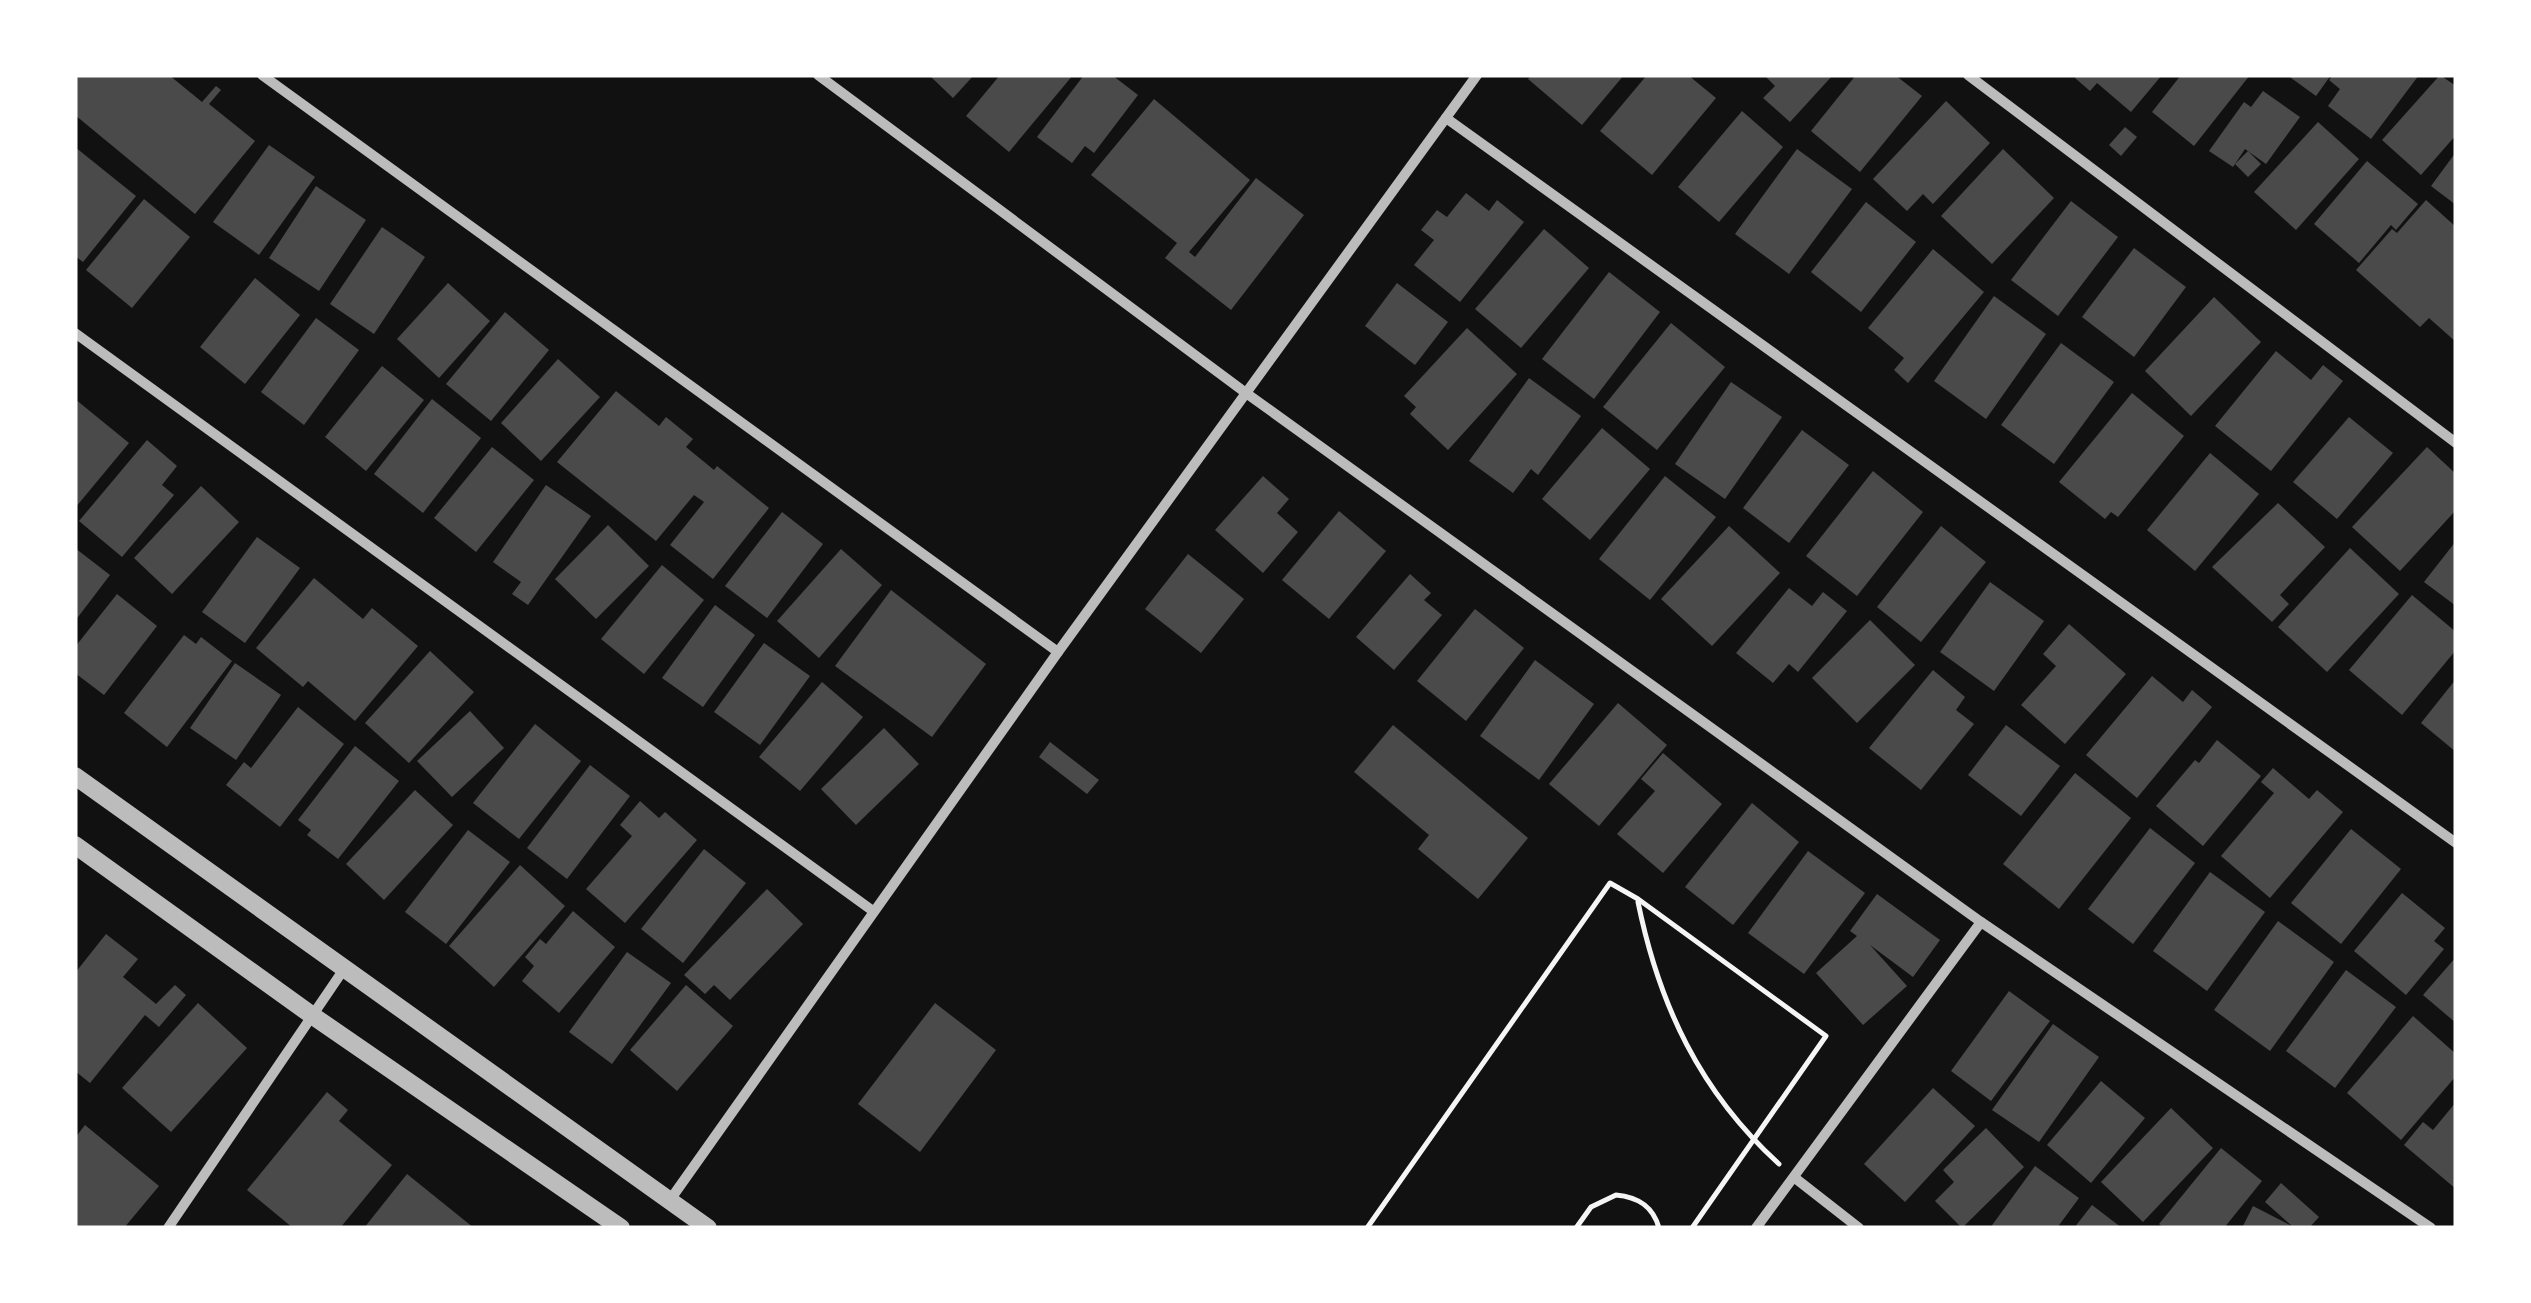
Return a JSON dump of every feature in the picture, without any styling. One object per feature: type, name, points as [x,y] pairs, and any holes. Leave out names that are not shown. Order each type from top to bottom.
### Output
[{"type":"street","points":[[262,75],[1058,652]]},
{"type":"street","points":[[818,75],[1246,393],[1981,922],[2432,1228]]},
{"type":"street","points":[[670,1200],[873,910],[1476,75]]},
{"type":"street","points":[[1968,75],[2456,443]]},
{"type":"street","points":[[1446,118],[2456,844]]},
{"type":"street","points":[[75,333],[873,910]]},
{"type":"street","points":[[75,776],[708,1228]]},
{"type":"street","points":[[75,844],[312,1016],[621,1228]]},
{"type":"street","points":[[1756,1228],[1981,922]]},
{"type":"street","points":[[168,1228],[344,969]]},
{"type":"street","points":[[1795,1178],[1858,1228]]},
{"type":"path","points":[[1367,1228],[1610,883],[1638,898],[1826,1036],[1692,1228]]},
{"type":"path","points":[[1638,898],[1648,952],[1689,1054],[1718,1100],[1754,1141],[1795,1178]]},
{"type":"path","points":[[1576,1228],[1591,1206],[1616,1195],[1642,1202],[1652,1211],[1659,1228]]},
{"type":"building","points":[[75,75],[169,75],[202,102],[216,86],[221,90],[209,104],[255,141],[195,214],[75,115]]},
{"type":"building","points":[[929,75],[974,75],[953,98]]},
{"type":"building","points":[[1000,75],[1073,75],[1009,152],[966,116]]},
{"type":"building","points":[[1084,75],[1112,75],[1138,95],[1094,153],[1085,146],[1072,163],[1037,137]]},
{"type":"building","points":[[1532,75],[1624,75],[1582,125],[1528,79]]},
{"type":"building","points":[[1647,75],[1688,75],[1716,98],[1652,175],[1600,131]]},
{"type":"building","points":[[1764,75],[1833,75],[1790,122],[1763,98],[1775,86]]},
{"type":"building","points":[[1856,75],[1895,75],[1922,96],[1860,172],[1811,131]]},
{"type":"building","points":[[2162,75],[2131,112],[2097,83],[2090,91],[2075,78]]},
{"type":"building","points":[[2181,75],[2250,75],[2194,146],[2152,112]]},
{"type":"building","points":[[2287,75],[2331,75],[2316,96]]},
{"type":"building","points":[[2333,75],[2419,75],[2371,139],[2328,106],[2340,89],[2329,80]]},
{"type":"building","points":[[2440,75],[2456,86],[2456,135],[2421,175],[2382,140]]},
{"type":"building","points":[[2263,91],[2300,117],[2266,164],[2245,149],[2233,167],[2209,151],[2244,102],[2251,107]]},
{"type":"building","points":[[1154,99],[1250,180],[1189,252],[1195,257],[1256,178],[1304,215],[1231,310],[1165,258],[1177,243],[1091,175]]},
{"type":"building","points":[[1946,101],[1990,143],[1933,204],[1923,194],[1907,211],[1873,179]]},
{"type":"building","points":[[1742,111],[1783,147],[1719,222],[1678,187]]},
{"type":"building","points":[[2318,122],[2359,159],[2296,230],[2254,192]]},
{"type":"building","points":[[2125,127],[2137,137],[2121,156],[2109,145]]},
{"type":"building","points":[[269,145],[315,177],[259,255],[213,222]]},
{"type":"building","points":[[75,147],[136,196],[83,262],[75,256]]},
{"type":"building","points":[[1797,149],[1852,189],[1789,274],[1735,234]]},
{"type":"building","points":[[2003,149],[2054,198],[1992,264],[1941,216]]},
{"type":"building","points":[[2248,151],[2261,164],[2248,177],[2235,164]]},
{"type":"building","points":[[2456,152],[2456,205],[2431,186]]},
{"type":"building","points":[[2367,161],[2418,204],[2396,230],[2391,225],[2359,263],[2314,224]]},
{"type":"building","points":[[316,186],[366,220],[319,291],[269,258]]},
{"type":"building","points":[[1466,193],[1489,211],[1497,200],[1524,222],[1460,302],[1414,265],[1434,240],[1421,230],[1437,210],[1447,217]]},
{"type":"building","points":[[144,199],[190,237],[132,308],[86,270]]},
{"type":"building","points":[[2426,200],[2456,227],[2456,342],[2429,318],[2420,327],[2356,270],[2392,229],[2397,233]]},
{"type":"building","points":[[2071,201],[2118,237],[2058,316],[2011,280]]},
{"type":"building","points":[[1866,202],[1916,242],[1861,312],[1811,272]]},
{"type":"building","points":[[382,227],[425,257],[374,334],[330,304]]},
{"type":"building","points":[[1544,229],[1589,268],[1521,348],[1475,309]]},
{"type":"building","points":[[2134,248],[2186,287],[2134,357],[2082,317]]},
{"type":"building","points":[[1933,249],[1984,292],[1908,383],[1894,370],[1904,358],[1868,328]]},
{"type":"building","points":[[1609,272],[1660,312],[1594,399],[1542,359]]},
{"type":"building","points":[[255,278],[300,315],[245,384],[200,347]]},
{"type":"building","points":[[448,283],[490,321],[439,378],[397,339]]},
{"type":"building","points":[[1397,283],[1448,322],[1415,365],[1365,326]]},
{"type":"building","points":[[1994,296],[2046,334],[1986,419],[1934,381]]},
{"type":"building","points":[[2214,297],[2261,342],[2191,416],[2145,371]]},
{"type":"building","points":[[505,312],[549,350],[491,421],[446,384]]},
{"type":"building","points":[[316,318],[359,350],[304,425],[261,392]]},
{"type":"building","points":[[1671,323],[1725,367],[1657,450],[1603,407]]},
{"type":"building","points":[[1467,328],[1517,374],[1448,450],[1410,414],[1416,407],[1404,396]]},
{"type":"building","points":[[2061,343],[2114,382],[2054,464],[2001,425]]},
{"type":"building","points":[[2276,351],[2311,380],[2323,365],[2343,381],[2271,471],[2215,426]]},
{"type":"building","points":[[558,359],[600,397],[541,461],[501,423]]},
{"type":"building","points":[[382,366],[424,400],[366,471],[325,437]]},
{"type":"building","points":[[1529,378],[1581,416],[1538,475],[1531,469],[1513,493],[1469,461]]},
{"type":"building","points":[[1731,382],[1782,417],[1725,499],[1675,464]]},
{"type":"building","points":[[616,391],[659,426],[666,417],[693,439],[686,447],[714,470],[717,466],[769,508],[713,579],[670,545],[704,502],[694,495],[656,541],[557,462]]},
{"type":"building","points":[[2132,393],[2184,436],[2118,517],[2111,512],[2105,519],[2059,482]]},
{"type":"building","points":[[75,399],[129,443],[75,508]]},
{"type":"building","points":[[432,399],[481,438],[423,513],[374,474]]},
{"type":"building","points":[[2349,417],[2393,453],[2337,519],[2293,482]]},
{"type":"building","points":[[1602,428],[1650,469],[1590,540],[1542,499]]},
{"type":"building","points":[[1802,430],[1849,465],[1789,543],[1743,508]]},
{"type":"building","points":[[147,440],[177,466],[162,485],[174,495],[122,557],[79,521]]},
{"type":"building","points":[[492,447],[534,480],[476,552],[434,518]]},
{"type":"building","points":[[2427,447],[2456,474],[2456,510],[2400,571],[2352,527]]},
{"type":"building","points":[[2210,453],[2259,494],[2195,571],[2147,530]]},
{"type":"building","points":[[1873,471],[1923,512],[1857,596],[1806,556]]},
{"type":"building","points":[[1263,476],[1289,499],[1277,513],[1298,532],[1263,573],[1215,530]]},
{"type":"building","points":[[1665,476],[1716,517],[1650,600],[1599,559]]},
{"type":"building","points":[[546,485],[591,516],[528,605],[512,594],[521,582],[493,562]]},
{"type":"building","points":[[201,486],[239,522],[172,594],[134,558]]},
{"type":"building","points":[[2278,503],[2325,547],[2280,595],[2289,604],[2272,622],[2212,567]]},
{"type":"building","points":[[1339,511],[1386,551],[1329,619],[1282,580]]},
{"type":"building","points":[[782,512],[823,544],[767,618],[725,586]]},
{"type":"building","points":[[608,525],[649,566],[596,619],[555,579]]},
{"type":"building","points":[[1729,526],[1780,573],[1712,646],[1661,599]]},
{"type":"building","points":[[1941,526],[1986,562],[1921,642],[1877,607]]},
{"type":"building","points":[[257,537],[300,568],[245,643],[202,612]]},
{"type":"building","points":[[2456,541],[2456,606],[2424,582]]},
{"type":"building","points":[[75,548],[110,575],[75,621]]},
{"type":"building","points":[[2350,548],[2399,594],[2327,672],[2278,627]]},
{"type":"building","points":[[841,549],[882,585],[819,658],[777,621]]},
{"type":"building","points":[[1188,554],[1244,599],[1201,653],[1145,609]]},
{"type":"building","points":[[662,565],[704,600],[644,674],[601,639]]},
{"type":"building","points":[[1410,574],[1431,593],[1424,600],[1442,615],[1394,670],[1356,637]]},
{"type":"building","points":[[314,578],[363,619],[372,608],[418,646],[355,721],[308,681],[303,687],[256,648]]},
{"type":"building","points":[[1990,582],[2044,621],[1994,691],[1940,652]]},
{"type":"building","points":[[1789,588],[1812,606],[1823,592],[1847,611],[1798,672],[1789,664],[1773,683],[1736,653]]},
{"type":"building","points":[[891,590],[986,664],[932,737],[835,666]]},
{"type":"building","points":[[117,594],[157,626],[104,695],[75,673],[75,647]]},
{"type":"building","points":[[2412,595],[2456,632],[2456,650],[2402,715],[2349,670]]},
{"type":"building","points":[[715,605],[755,635],[703,707],[662,678]]},
{"type":"building","points":[[1475,609],[1524,648],[1466,721],[1417,681]]},
{"type":"building","points":[[1870,620],[1915,665],[1857,723],[1812,678]]},
{"type":"building","points":[[2069,624],[2126,674],[2065,744],[2021,705],[2056,666],[2043,654]]},
{"type":"building","points":[[184,635],[196,644],[201,637],[232,661],[167,747],[124,713]]},
{"type":"building","points":[[764,643],[810,676],[760,745],[714,712]]},
{"type":"building","points":[[430,651],[474,692],[409,763],[365,723]]},
{"type":"building","points":[[1535,660],[1594,704],[1539,780],[1480,736]]},
{"type":"building","points":[[235,663],[281,695],[236,760],[190,728]]},
{"type":"building","points":[[1933,670],[1965,697],[1956,710],[1974,724],[1921,790],[1869,748]]},
{"type":"building","points":[[2152,676],[2183,702],[2192,690],[2212,707],[2137,798],[2086,755]]},
{"type":"building","points":[[2456,679],[2456,752],[2421,723]]},
{"type":"building","points":[[822,682],[863,717],[800,791],[759,757]]},
{"type":"building","points":[[1618,703],[1667,745],[1599,826],[1549,784]]},
{"type":"building","points":[[298,707],[344,744],[280,827],[226,785],[244,762],[251,768]]},
{"type":"building","points":[[470,711],[504,748],[452,797],[417,761]]},
{"type":"building","points":[[535,724],[581,761],[519,839],[473,803]]},
{"type":"building","points":[[1393,725],[1528,838],[1478,899],[1418,849],[1429,835],[1354,772]]},
{"type":"building","points":[[2006,725],[2060,766],[2021,816],[1968,775]]},
{"type":"building","points":[[884,728],[919,764],[856,825],[821,789]]},
{"type":"building","points":[[2217,740],[2261,776],[2203,846],[2156,806]]},
{"type":"building","points":[[1050,742],[1099,780],[1087,794],[1039,757]]},
{"type":"building","points":[[355,746],[399,781],[338,859],[307,835],[311,830],[298,820]]},
{"type":"building","points":[[1663,753],[1722,804],[1663,873],[1617,834],[1655,791],[1641,779]]},
{"type":"building","points":[[590,765],[630,796],[567,879],[527,848]]},
{"type":"building","points":[[2273,768],[2309,799],[2317,790],[2343,812],[2270,898],[2221,856],[2274,793],[2261,782]]},
{"type":"building","points":[[2075,773],[2131,818],[2059,909],[2003,864]]},
{"type":"building","points":[[415,790],[453,825],[384,900],[346,864]]},
{"type":"building","points":[[640,801],[659,818],[665,812],[697,840],[625,923],[586,889],[632,836],[620,825]]},
{"type":"building","points":[[1752,803],[1799,842],[1733,925],[1685,887]]},
{"type":"building","points":[[2150,828],[2195,863],[2133,944],[2088,909]]},
{"type":"building","points":[[2351,829],[2401,869],[2341,944],[2291,903]]},
{"type":"building","points":[[468,830],[510,862],[446,944],[405,912]]},
{"type":"building","points":[[704,849],[746,883],[683,963],[641,929]]},
{"type":"building","points":[[1808,851],[1865,893],[1804,974],[1748,933]]},
{"type":"building","points":[[520,865],[565,906],[494,987],[449,946]]},
{"type":"building","points":[[2210,872],[2265,912],[2207,991],[2153,951]]},
{"type":"building","points":[[767,889],[803,924],[730,1000],[714,985],[705,994],[684,975]]},
{"type":"building","points":[[2402,893],[2445,928],[2434,941],[2444,949],[2406,995],[2354,951]]},
{"type":"building","points":[[1877,894],[1940,940],[1913,977],[1870,945],[1907,986],[1863,1025],[1816,973],[1857,936],[1850,931]]},
{"type":"building","points":[[573,911],[615,947],[559,1013],[522,981],[534,966],[525,957],[540,939],[546,944]]},
{"type":"building","points":[[2278,921],[2334,962],[2270,1051],[2214,1010]]},
{"type":"building","points":[[106,934],[138,959],[123,977],[156,1004],[175,985],[186,995],[159,1027],[145,1015],[90,1083],[75,1071],[75,973]]},
{"type":"building","points":[[627,952],[671,983],[612,1064],[569,1032]]},
{"type":"building","points":[[2456,957],[2456,1023],[2423,995]]},
{"type":"building","points":[[2346,970],[2396,1007],[2335,1088],[2286,1051]]},
{"type":"building","points":[[686,985],[733,1026],[677,1091],[630,1050]]},
{"type":"building","points":[[2009,991],[2050,1021],[1991,1101],[1951,1071]]},
{"type":"building","points":[[198,1003],[247,1048],[171,1132],[122,1088]]},
{"type":"building","points":[[935,1003],[996,1050],[920,1152],[858,1104]]},
{"type":"building","points":[[2413,1016],[2456,1054],[2456,1076],[2401,1140],[2347,1093]]},
{"type":"building","points":[[2053,1024],[2099,1057],[2039,1142],[1992,1110]]},
{"type":"building","points":[[2101,1081],[2145,1118],[2091,1183],[2047,1145]]},
{"type":"building","points":[[1933,1088],[1975,1126],[1905,1202],[1864,1164]]},
{"type":"building","points":[[327,1092],[348,1110],[339,1121],[392,1165],[340,1228],[293,1228],[247,1190]]},
{"type":"building","points":[[2456,1102],[2456,1189],[2404,1145],[2423,1122],[2433,1130]]},
{"type":"building","points":[[2171,1108],[2213,1148],[2143,1222],[2101,1182]]},
{"type":"building","points":[[85,1125],[159,1186],[124,1228],[75,1228],[75,1138]]},
{"type":"building","points":[[1986,1128],[2024,1167],[1962,1228],[1935,1201],[1954,1182],[1943,1170]]},
{"type":"building","points":[[2221,1148],[2262,1181],[2224,1228],[2164,1228],[2159,1224]]},
{"type":"building","points":[[2035,1166],[2079,1198],[2057,1228],[1990,1228]]},
{"type":"building","points":[[407,1174],[474,1228],[364,1228]]},
{"type":"building","points":[[2281,1183],[2319,1217],[2309,1228],[2242,1228],[2253,1206],[2292,1226],[2265,1202]]},
{"type":"building","points":[[2092,1205],[2122,1228],[2074,1228]]}]
